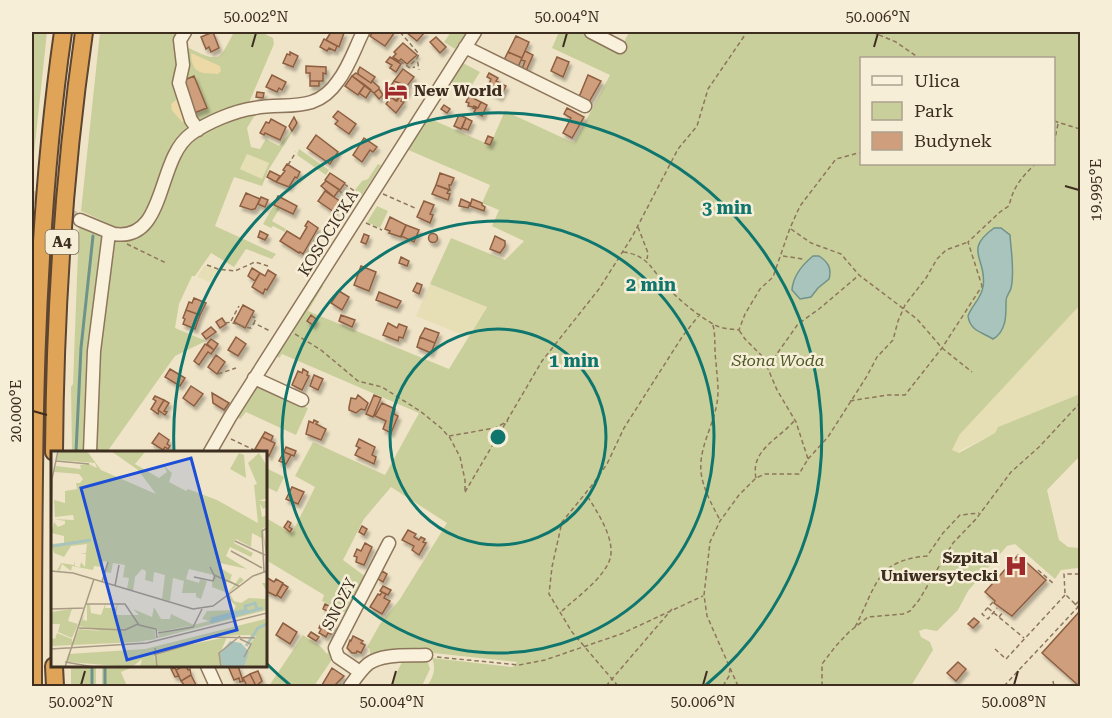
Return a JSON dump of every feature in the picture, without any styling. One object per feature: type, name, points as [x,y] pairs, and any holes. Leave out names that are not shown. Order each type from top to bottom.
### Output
[{"type":"highway","name":"A4","points":[[33,687],[35,361],[45,191],[63,32]]},
{"type":"highway","name":"A4","points":[[54,451],[64,209],[84,32]]},
{"type":"highway","points":[[54,667],[55,687]]},
{"type":"street","points":[[185,32],[180,40],[183,65],[179,83],[191,120],[198,130]]},
{"type":"street","points":[[80,220],[114,234],[135,231],[148,221],[156,206],[174,153],[187,137],[242,110],[258,107],[300,106],[317,99],[339,81],[363,32]]},
{"type":"street","name":"KOSOCICKA","points":[[211,451],[254,378],[475,32]]},
{"type":"street","points":[[591,32],[620,47]]},
{"type":"street","points":[[465,47],[585,106]]},
{"type":"street","points":[[90,451],[94,351],[114,234]]},
{"type":"street","points":[[254,378],[302,400]]},
{"type":"street","name":"SNOZY","points":[[360,672],[338,657],[335,648],[389,543]]},
{"type":"street","points":[[350,687],[360,672],[376,660],[426,656]]},
{"type":"street","points":[[207,667],[216,687]]},
{"type":"path","points":[[400,32],[419,54],[417,58],[419,69]]},
{"type":"path","points":[[286,329],[321,350],[358,381],[382,387],[420,411],[448,436],[460,457],[465,492],[542,361],[599,289],[623,252],[678,149],[697,126],[708,89],[747,32]]},
{"type":"path","points":[[872,32],[896,42],[918,57]]},
{"type":"path","points":[[411,64],[417,58]]},
{"type":"path","points":[[400,61],[410,68],[415,67]]},
{"type":"path","points":[[1055,122],[1080,129]]},
{"type":"path","points":[[1055,135],[1058,123]]},
{"type":"path","points":[[288,165],[296,152]]},
{"type":"path","points":[[808,459],[795,420],[777,390],[763,357],[745,339],[740,330],[745,314],[760,289],[773,277],[800,206],[836,159],[860,152]]},
{"type":"path","points":[[738,687],[707,616],[704,596],[710,542],[720,521],[739,495],[756,478],[765,474],[799,474],[808,459],[828,437],[877,357],[893,340],[903,309],[937,259],[946,250],[968,242],[1009,206],[1016,184],[1034,165]]},
{"type":"path","points":[[344,184],[360,195]]},
{"type":"path","points":[[338,190],[356,202]]},
{"type":"path","points":[[384,194],[415,208]]},
{"type":"path","points":[[366,223],[382,230]]},
{"type":"path","points":[[638,226],[648,253],[646,260]]},
{"type":"path","points":[[790,228],[811,243],[841,254],[859,275],[917,319],[942,348],[972,372]]},
{"type":"path","points":[[114,234],[123,242],[166,263]]},
{"type":"path","points":[[850,401],[887,395],[905,395],[942,348],[982,286],[968,242]]},
{"type":"path","points":[[623,252],[633,253],[646,260],[670,290],[713,324],[740,330]]},
{"type":"path","points":[[782,256],[803,259]]},
{"type":"path","points":[[207,265],[235,271],[255,262],[268,266]]},
{"type":"path","points":[[768,367],[798,324],[859,275]]},
{"type":"path","points":[[231,322],[239,306]]},
{"type":"path","points":[[618,687],[572,632],[549,594],[552,567],[562,522],[607,464],[624,428],[682,337],[700,314]]},
{"type":"path","points":[[225,322],[231,322],[244,329],[251,328],[256,318],[251,315]]},
{"type":"path","points":[[254,322],[273,332]]},
{"type":"path","points":[[713,324],[719,386],[716,410],[703,447],[701,466],[704,487],[720,521]]},
{"type":"path","points":[[218,374],[236,368]]},
{"type":"path","points":[[822,687],[822,664],[835,647],[854,627],[868,617],[903,614],[910,610],[919,600],[953,543],[976,519],[1011,472],[1039,447],[1080,403]]},
{"type":"path","points":[[756,478],[755,464],[765,446],[795,420]]},
{"type":"path","points":[[448,436],[495,428],[508,421]]},
{"type":"path","points":[[229,438],[254,450]]},
{"type":"path","points":[[560,612],[600,576],[610,559],[608,536],[600,516],[585,494]]},
{"type":"path","points":[[854,627],[881,574],[905,560],[927,556],[943,533],[960,515],[980,513]]},
{"type":"path","points":[[1038,570],[1054,584]]},
{"type":"path","points":[[1004,687],[1078,607],[1065,594],[1064,574],[1080,574]]},
{"type":"path","points":[[995,649],[1006,658],[1065,594]]},
{"type":"path","points":[[426,656],[519,665],[545,660],[621,634],[673,608],[704,596]]},
{"type":"path","points":[[1075,605],[1080,600]]},
{"type":"path","points":[[993,602],[982,614],[988,619],[997,608]]},
{"type":"path","points":[[606,687],[673,608]]},
{"type":"path","points":[[988,608],[1025,638]]},
{"type":"path","points":[[999,618],[1004,611]]},
{"type":"path","points":[[1064,622],[1068,626]]},
{"type":"path","points":[[723,687],[729,676],[730,668]]},
{"type":"path","points":[[1053,681],[1054,687]]},
{"type":"shaded area","points":[[247,153],[269,163],[262,179],[240,169]]},
{"type":"shaded area","points":[[1080,207],[1080,394],[998,427],[995,433],[961,450],[939,474]]},
{"type":"shaded area","points":[[205,265],[217,270],[210,282],[197,277]]},
{"type":"shaded area","points":[[430,284],[487,306],[468,337],[416,316]]},
{"type":"green space","points":[[32,32],[47,32],[32,173]]},
{"type":"green space","points":[[100,32],[182,32],[181,96],[172,110],[182,121],[189,121],[192,130],[156,201],[134,227],[116,227],[81,211]]},
{"type":"green space","points":[[234,32],[261,32],[273,38],[274,44],[248,105],[197,124],[182,81],[183,49],[187,51],[189,48],[207,56],[218,56],[222,54]]},
{"type":"green space","points":[[451,32],[467,32],[455,49],[444,42]]},
{"type":"green space","name":"Słona Woda","points":[[559,32],[586,32],[620,50],[629,32],[1080,32],[1080,305],[960,434],[952,450],[959,453],[995,433],[998,427],[1080,394],[1080,456],[1047,490],[1059,540],[1068,547],[1080,548],[1080,564],[1078,568],[1061,570],[1055,579],[1015,544],[1007,546],[968,591],[958,610],[937,631],[925,629],[919,631],[921,637],[930,642],[933,650],[911,686],[427,686],[434,672],[432,658],[513,667],[517,662],[424,652],[370,659],[370,649],[367,647],[380,624],[400,599],[447,523],[391,487],[364,519],[343,560],[366,577],[348,614],[322,601],[324,595],[267,561],[267,519],[292,533],[315,487],[295,476],[313,442],[385,475],[419,413],[282,354],[279,358],[275,354],[289,335],[292,335],[291,330],[320,284],[323,286],[308,311],[449,369],[487,307],[430,284],[451,238],[505,260],[524,241],[492,226],[499,210],[482,203],[490,185],[406,149],[426,117],[490,145],[505,111],[574,143],[610,75],[552,48]]},
{"type":"green space","points":[[461,62],[480,72],[465,96],[447,85]]},
{"type":"green space","points":[[257,112],[247,128],[251,147],[260,149],[266,139],[279,146],[298,123],[269,169],[262,186],[234,177],[215,226],[276,254],[272,259],[246,249],[234,267],[211,253],[195,276],[192,276],[179,304],[175,328],[206,341],[175,356],[108,451],[95,451],[98,352],[113,241],[142,233],[171,168],[188,141],[232,117]],"holes":[[[247,154],[269,163],[262,179],[240,169]]]},
{"type":"green space","points":[[299,149],[329,170],[326,175],[297,155]]},
{"type":"green space","points":[[378,164],[381,165],[362,195],[355,190],[362,181],[368,179]]},
{"type":"green space","points":[[274,205],[280,208],[272,221],[286,229],[285,232],[263,224]]},
{"type":"green space","points":[[377,206],[388,211],[380,228],[367,222]]},
{"type":"green space","points":[[79,225],[95,232],[103,239],[87,451],[72,451],[71,387],[73,384]]},
{"type":"green space","points":[[259,385],[308,408],[296,435],[246,412],[240,419],[235,416]]},
{"type":"green space","points":[[267,468],[284,477],[277,492],[267,487]]},
{"type":"green space","points":[[303,635],[327,654],[332,645],[353,673],[333,658],[314,686],[269,686]]},
{"type":"green space","points":[[427,659],[430,669],[422,686],[390,686],[402,662],[378,664],[379,661]]},
{"type":"green space","points":[[71,667],[96,667],[96,686],[71,686]]},
{"type":"green space","points":[[102,667],[134,667],[121,672],[127,686],[102,686]]},
{"type":"sand","points":[[191,53],[220,66],[221,71],[218,74],[198,71],[193,65]]},
{"type":"sand","points":[[181,96],[189,121],[182,122],[172,110],[171,104]]},
{"type":"water","points":[[994,228],[1001,228],[1010,235],[1013,275],[1006,299],[1006,317],[1003,327],[998,336],[993,339],[974,328],[968,316],[983,287],[984,277],[978,256],[979,243]]},
{"type":"water","points":[[813,256],[819,256],[827,263],[830,268],[829,279],[811,297],[800,299],[792,290],[794,280]]},
{"type":"building","points":[[213,32],[219,48],[211,52],[209,47],[206,49],[201,37]]},
{"type":"building","points":[[331,32],[344,33],[339,47],[326,40]]},
{"type":"building","points":[[373,32],[395,32],[385,46],[370,36]]},
{"type":"building","points":[[406,32],[425,32],[417,41]]},
{"type":"building","points":[[516,36],[529,42],[522,58],[508,52]]},
{"type":"building","points":[[436,37],[446,47],[440,53],[430,42]]},
{"type":"building","points":[[324,39],[337,46],[335,51],[329,48],[327,51],[320,47]]},
{"type":"building","points":[[403,43],[417,55],[407,64],[393,57],[396,54],[394,52]]},
{"type":"building","points":[[525,51],[533,55],[526,71],[522,69],[525,61],[521,60]]},
{"type":"building","points":[[290,52],[298,56],[293,67],[283,63]]},
{"type":"building","points":[[508,52],[522,58],[518,67],[504,60]]},
{"type":"building","points":[[390,57],[401,64],[396,72],[390,68],[392,65],[386,62]]},
{"type":"building","points":[[557,57],[569,62],[563,77],[551,71]]},
{"type":"building","points":[[306,66],[326,67],[323,81],[310,81],[310,73],[306,73]]},
{"type":"building","points":[[360,67],[375,77],[371,83],[358,74]]},
{"type":"building","points":[[403,69],[414,77],[407,86],[394,81]]},
{"type":"building","points":[[356,73],[371,83],[372,81],[379,89],[374,93],[352,76]]},
{"type":"building","points":[[489,73],[498,78],[496,81],[506,86],[500,97],[487,90],[491,79],[487,77]]},
{"type":"building","points":[[272,75],[286,82],[282,90],[279,88],[277,92],[266,87]]},
{"type":"building","points":[[588,75],[601,81],[589,102],[579,97]]},
{"type":"building","points":[[194,76],[207,108],[194,113],[182,81]]},
{"type":"building","points":[[352,76],[365,85],[358,95],[345,86]]},
{"type":"building","points":[[310,81],[319,81],[319,86],[310,86]]},
{"type":"building","name":"New World","points":[[394,81],[407,86],[396,101],[386,93]]},
{"type":"building","points":[[365,85],[371,90],[366,98],[359,93]]},
{"type":"building","points":[[407,86],[408,90],[401,101],[404,102],[396,113],[386,104],[391,97],[397,101]]},
{"type":"building","points":[[379,89],[383,95],[379,99],[374,93]]},
{"type":"building","points":[[257,92],[264,93],[263,98],[256,97]]},
{"type":"building","points":[[469,96],[481,102],[478,108],[468,106],[469,103],[466,102]]},
{"type":"building","points":[[481,102],[487,105],[482,116],[474,112],[476,109],[473,108],[474,106],[478,108]]},
{"type":"building","points":[[444,105],[450,109],[447,113],[441,109]]},
{"type":"building","points":[[567,108],[584,117],[572,138],[563,133],[571,118],[564,114]]},
{"type":"building","points":[[338,111],[356,124],[349,134],[335,124],[338,121],[333,117]]},
{"type":"building","points":[[459,115],[466,118],[461,129],[454,126]]},
{"type":"building","points":[[294,117],[297,123],[292,131],[289,126]]},
{"type":"building","points":[[466,118],[472,121],[468,130],[462,128]]},
{"type":"building","points":[[271,119],[286,127],[280,140],[260,133],[266,122],[269,123]]},
{"type":"building","points":[[316,135],[338,152],[330,164],[307,148]]},
{"type":"building","points":[[488,136],[493,138],[490,145],[485,143]]},
{"type":"building","points":[[364,138],[377,147],[373,152],[370,150],[362,162],[353,155]]},
{"type":"building","points":[[287,164],[300,172],[289,187],[276,182],[285,171],[283,170]]},
{"type":"building","points":[[270,171],[280,176],[276,182],[267,177]]},
{"type":"building","points":[[330,173],[345,183],[340,190],[325,180]]},
{"type":"building","points":[[440,173],[454,178],[449,185],[450,190],[436,185]]},
{"type":"building","points":[[326,181],[339,190],[334,197],[321,186]]},
{"type":"building","points":[[436,185],[449,190],[448,200],[432,194]]},
{"type":"building","points":[[325,191],[341,202],[334,212],[318,201]]},
{"type":"building","points":[[246,193],[260,199],[255,209],[240,206]]},
{"type":"building","points":[[278,196],[297,206],[293,214],[274,205]]},
{"type":"building","points":[[261,197],[268,200],[265,207],[258,204]]},
{"type":"building","points":[[461,199],[470,203],[468,208],[459,206]]},
{"type":"building","points":[[472,199],[482,203],[485,207],[484,211],[470,206]]},
{"type":"building","points":[[424,201],[434,205],[430,214],[433,215],[430,223],[417,217]]},
{"type":"building","points":[[390,217],[406,225],[401,237],[385,229]]},
{"type":"building","points":[[308,221],[318,228],[303,254],[280,241],[287,231],[300,239]]},
{"type":"building","points":[[406,225],[419,230],[414,242],[401,236]]},
{"type":"building","points":[[260,231],[268,235],[265,240],[258,237]]},
{"type":"building","points":[[364,234],[369,236],[366,244],[361,242]]},
{"type":"building","points":[[433,234],[437,238],[433,242],[429,238]]},
{"type":"building","points":[[495,236],[505,241],[505,246],[500,253],[490,249]]},
{"type":"building","points":[[401,257],[409,261],[407,266],[399,263]]},
{"type":"building","points":[[361,266],[376,272],[369,291],[354,285]]},
{"type":"building","points":[[252,268],[260,273],[255,281],[248,276]]},
{"type":"building","points":[[268,270],[276,275],[263,294],[252,287],[260,273],[265,276]]},
{"type":"building","points":[[417,283],[422,285],[419,294],[413,291]]},
{"type":"building","points":[[339,291],[349,297],[342,310],[331,303]]},
{"type":"building","points":[[379,292],[401,301],[397,308],[376,300]]},
{"type":"building","points":[[194,298],[206,303],[200,315],[186,310],[189,302],[192,303]]},
{"type":"building","points":[[243,305],[254,311],[245,328],[234,322]]},
{"type":"building","points":[[186,310],[200,315],[195,329],[183,324]]},
{"type":"building","points":[[311,315],[316,319],[313,325],[307,321]]},
{"type":"building","points":[[341,315],[355,320],[352,327],[339,321]]},
{"type":"building","points":[[222,318],[226,324],[220,328],[216,322]]},
{"type":"building","points":[[388,323],[397,328],[399,324],[407,327],[403,338],[399,337],[398,341],[383,335]]},
{"type":"building","points":[[211,327],[216,332],[206,339],[202,334]]},
{"type":"building","points":[[425,328],[439,333],[435,343],[420,337]]},
{"type":"building","points":[[236,337],[246,344],[238,356],[228,350]]},
{"type":"building","points":[[420,337],[435,343],[431,353],[417,347]]},
{"type":"building","points":[[211,339],[218,344],[214,350],[207,344]]},
{"type":"building","points":[[205,344],[214,350],[211,354],[208,352],[199,365],[194,361]]},
{"type":"building","points":[[216,355],[225,362],[217,374],[208,367]]},
{"type":"building","points":[[170,369],[185,378],[180,386],[165,377]]},
{"type":"building","points":[[303,369],[308,372],[309,376],[302,390],[292,385],[298,371],[302,373]]},
{"type":"building","points":[[314,375],[323,379],[318,390],[310,386]]},
{"type":"building","points":[[191,386],[203,394],[194,406],[183,398]]},
{"type":"building","points":[[212,393],[229,403],[224,410],[213,403]]},
{"type":"building","points":[[358,395],[368,403],[365,410],[361,409],[356,413],[349,410],[349,407],[351,398],[356,399]]},
{"type":"building","points":[[374,395],[381,398],[373,417],[366,414]]},
{"type":"building","points":[[155,396],[164,400],[158,414],[151,409],[156,401],[153,399]]},
{"type":"building","points":[[164,400],[169,403],[164,411],[167,412],[165,415],[158,410]]},
{"type":"building","points":[[382,403],[395,409],[394,414],[398,416],[391,433],[383,429],[386,421],[375,416]]},
{"type":"building","points":[[314,420],[318,422],[316,424],[326,429],[321,440],[306,434],[309,421],[313,423]]},
{"type":"building","points":[[265,432],[273,436],[271,441],[262,437]]},
{"type":"building","points":[[159,433],[169,440],[168,449],[165,447],[163,450],[152,443]]},
{"type":"building","points":[[262,437],[275,443],[269,456],[267,451],[255,449]]},
{"type":"building","points":[[359,439],[375,447],[372,455],[376,457],[374,464],[355,455],[360,448],[356,446]]},
{"type":"building","points":[[286,447],[296,451],[294,456],[284,452]]},
{"type":"building","points":[[284,452],[291,455],[286,464],[279,461]]},
{"type":"building","points":[[292,487],[304,492],[298,504],[286,499]]},
{"type":"building","points":[[288,521],[291,523],[290,532],[284,527]]},
{"type":"building","points":[[362,526],[367,529],[364,535],[359,532]]},
{"type":"building","points":[[408,530],[416,534],[414,537],[419,540],[421,537],[425,539],[423,542],[426,543],[419,555],[412,550],[414,546],[402,540]]},
{"type":"building","points":[[365,543],[372,547],[364,565],[356,562],[357,557],[354,556],[357,549],[361,551]]},
{"type":"building","points":[[1018,555],[1046,580],[1012,616],[994,603],[995,601],[985,592]]},
{"type":"building","points":[[382,571],[387,574],[383,582],[378,579]]},
{"type":"building","points":[[267,578],[274,582],[276,579],[283,583],[276,596],[267,592]]},
{"type":"building","points":[[283,584],[288,587],[281,598],[277,595]]},
{"type":"building","points":[[383,586],[391,590],[388,595],[380,591]]},
{"type":"building","points":[[382,592],[386,594],[384,598],[390,601],[382,614],[370,607],[378,594]]},
{"type":"building","points":[[325,604],[332,607],[329,612],[323,609]]},
{"type":"building","points":[[1080,611],[1080,686],[1079,686],[1042,653]]},
{"type":"building","points":[[974,618],[979,622],[973,628],[968,624]]},
{"type":"building","points":[[323,619],[335,625],[331,634],[328,633],[326,637],[319,633]]},
{"type":"building","points":[[283,623],[297,632],[290,644],[276,635]]},
{"type":"building","points":[[311,632],[319,637],[316,641],[308,636]]},
{"type":"building","points":[[353,636],[363,641],[361,643],[365,645],[361,653],[357,651],[352,653],[347,648]]},
{"type":"building","points":[[958,662],[966,669],[956,681],[947,673]]},
{"type":"building","points":[[186,667],[188,670],[190,669],[191,675],[181,681],[176,670]]},
{"type":"building","points":[[228,667],[238,667],[243,681],[240,682],[239,678],[234,680]]},
{"type":"building","points":[[175,668],[179,676],[175,677],[171,669]]},
{"type":"building","points":[[332,668],[344,676],[334,686],[322,685]]},
{"type":"building","points":[[258,671],[262,681],[256,686],[250,674]]},
{"type":"building","points":[[250,674],[256,686],[247,686],[243,678]]},
{"type":"building","points":[[191,675],[196,685],[185,686],[181,681]]},
{"type":"waterway","points":[[76,451],[81,348],[93,236]]},
{"type":"waterway","points":[[92,667],[92,686]]},
{"type":"waterway","points":[[105,667],[105,686]]},
{"type":"tunnel","points":[[32,196],[80,220]]},
{"type":"place","name":"New World","points":[[396,90]]},
{"type":"place","name":"Szpital Uniwersytecki","points":[[1016,566]]}]
